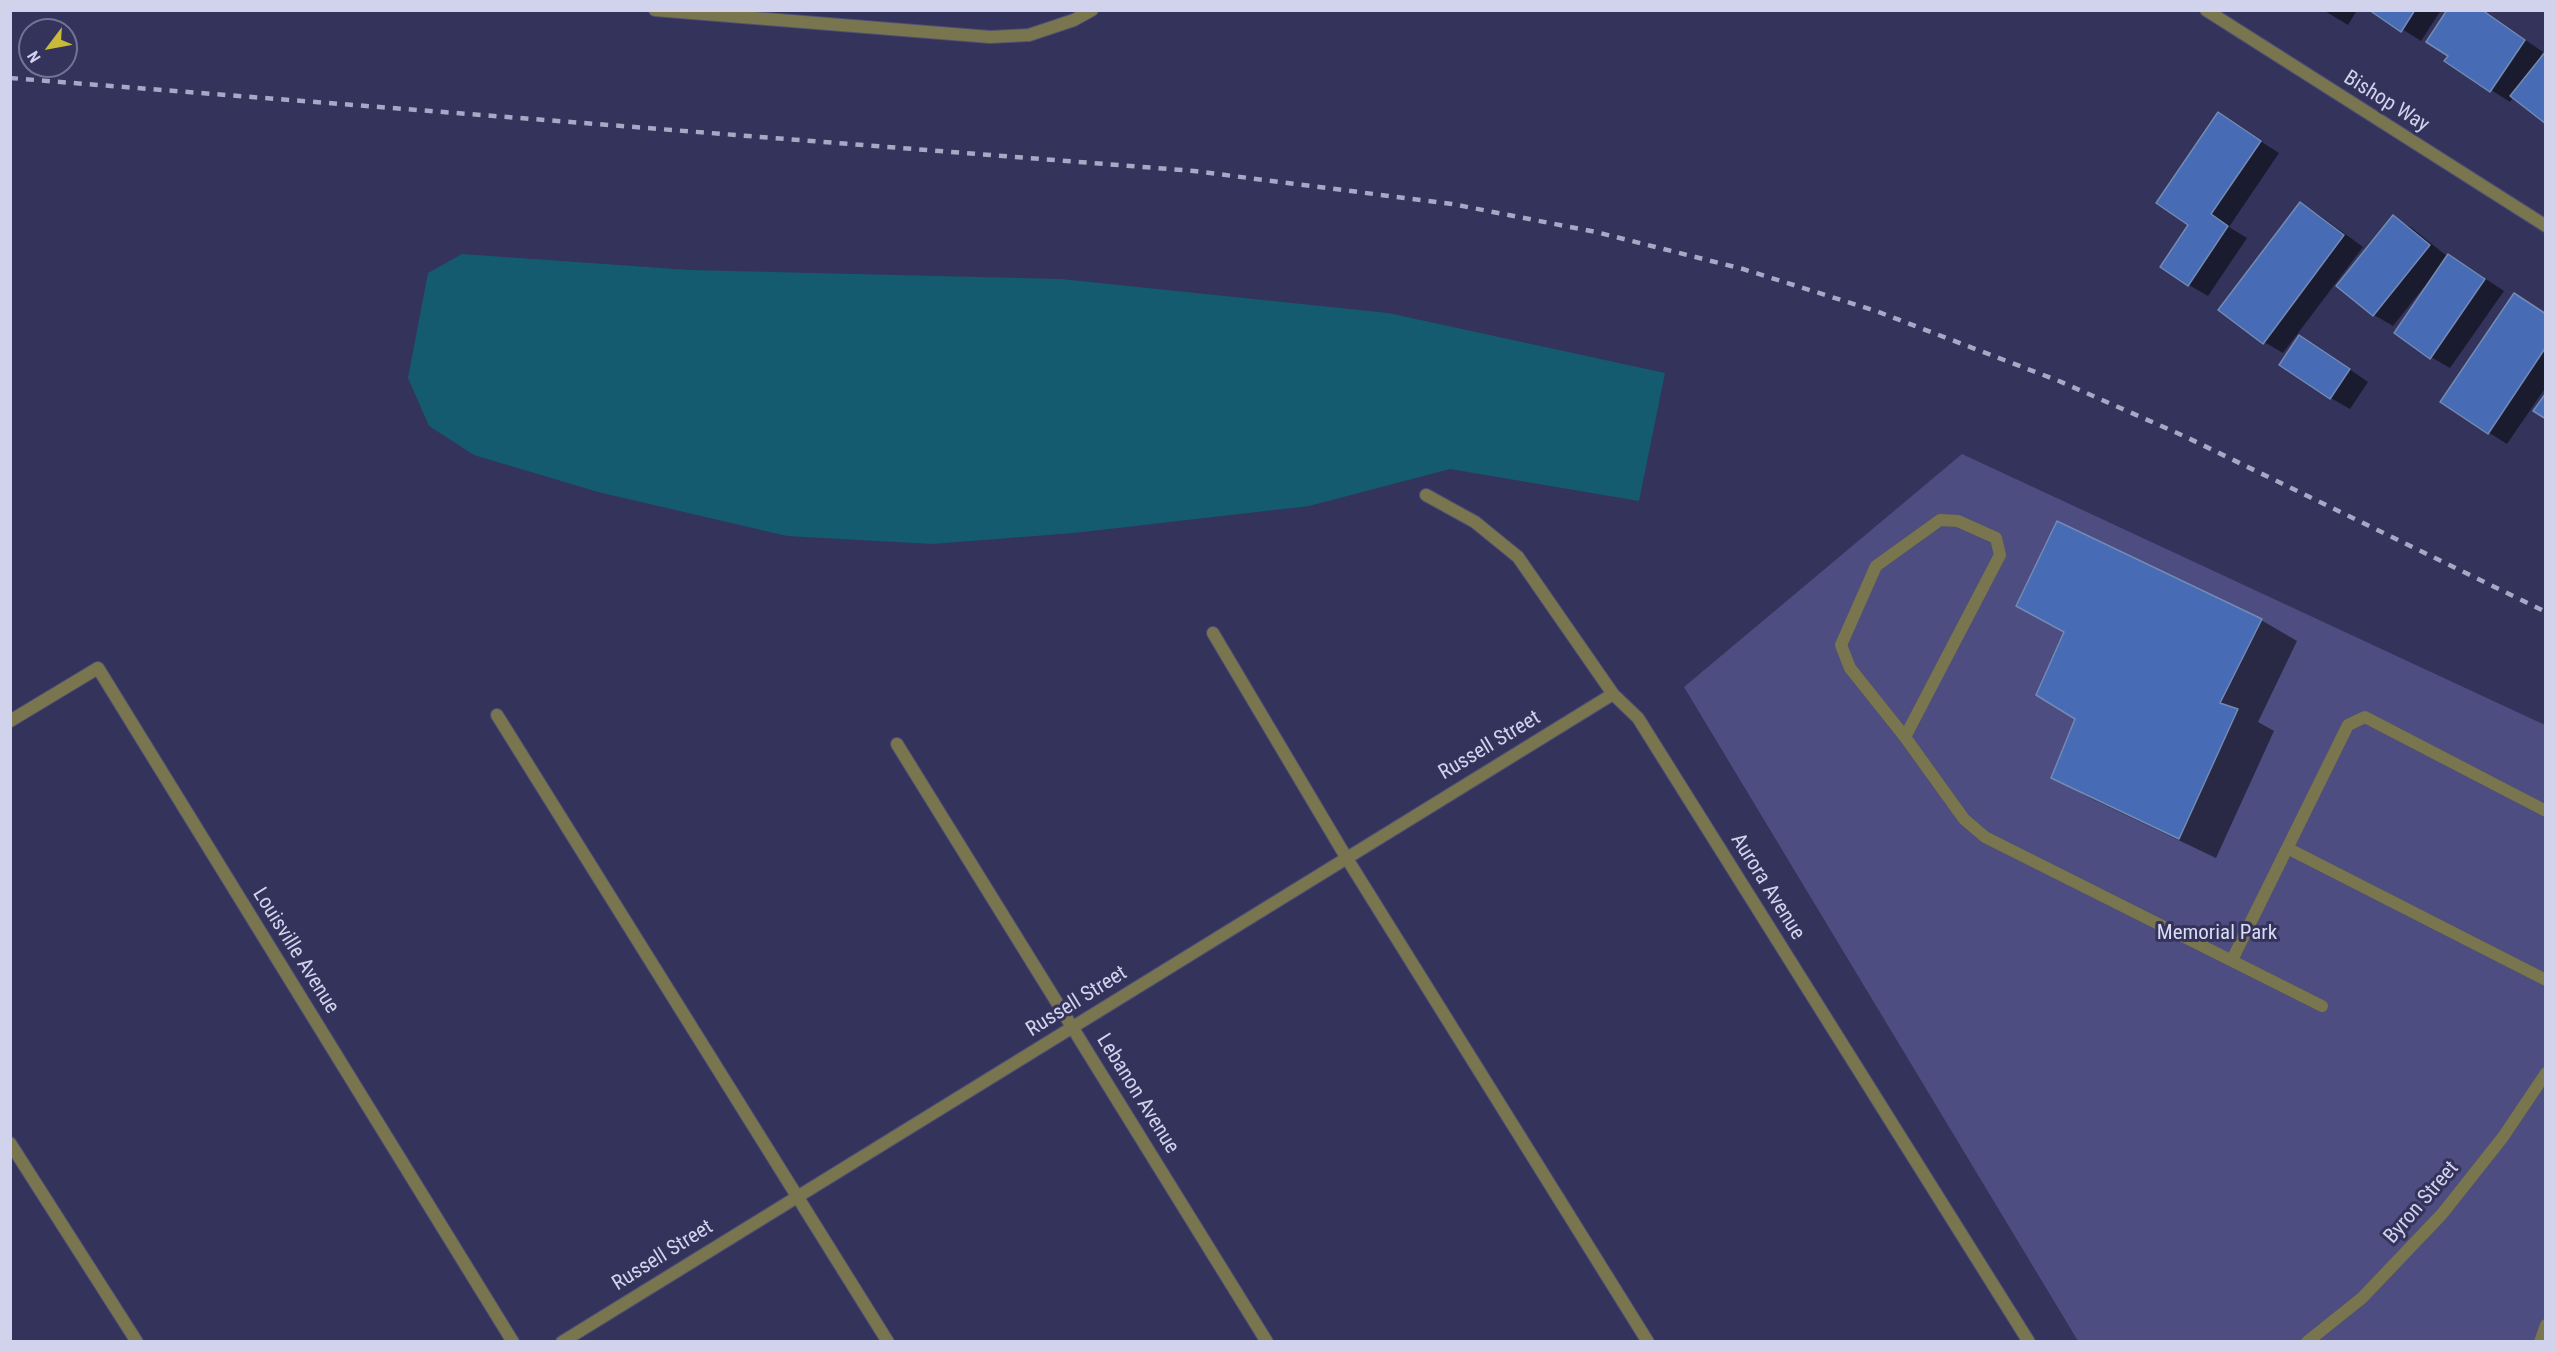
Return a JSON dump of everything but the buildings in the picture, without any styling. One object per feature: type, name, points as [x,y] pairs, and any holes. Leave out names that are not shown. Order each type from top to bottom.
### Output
[{"type":"street","points":[[655,10],[990,37],[1029,35],[1074,20],[1092,10]]},
{"type":"street","name":"Bishop Way","points":[[2206,10],[2546,226]]},
{"type":"street","name":"Aurora Avenue","points":[[1426,495],[1475,522],[1518,557],[1613,694],[1638,718],[2029,1341]]},
{"type":"street","points":[[1905,737],[2000,555],[1996,538],[1958,521],[1940,520],[1876,566],[1841,645],[1850,668],[1905,737],[1964,819],[1985,837],[2322,1006]]},
{"type":"street","points":[[1213,633],[1346,857],[1648,1341]]},
{"type":"street","name":"Louisville Avenue","points":[[10,721],[98,668],[513,1341]]},
{"type":"street","name":"Russell Street","points":[[562,1341],[1613,694]]},
{"type":"street","points":[[497,715],[888,1341]]},
{"type":"street","points":[[2232,960],[2289,849],[2348,725],[2366,717],[2546,811]]},
{"type":"street","name":"Lebanon Avenue","points":[[897,744],[1267,1341]]},
{"type":"street","points":[[2289,849],[2546,980]]},
{"type":"street","name":"Byron Street","points":[[2307,1341],[2361,1298],[2442,1214],[2503,1137],[2546,1073]]},
{"type":"street","points":[[10,1143],[137,1341]]},
{"type":"street","points":[[2540,1341],[2546,1325]]},
{"type":"green space","name":"Memorial Park","points":[[1962,454],[2545,725],[2545,1341],[2078,1341],[1684,687]]},
{"type":"water","points":[[462,254],[690,270],[1061,279],[1388,313],[1665,373],[1639,501],[1450,469],[1309,506],[1074,533],[932,544],[787,536],[598,492],[474,455],[429,426],[408,378],[428,273]]},
{"type":"railway","points":[[10,78],[1194,171],[1452,204],[1596,232],[1743,269],[1876,311],[2059,381],[2184,436],[2546,612]]}]
